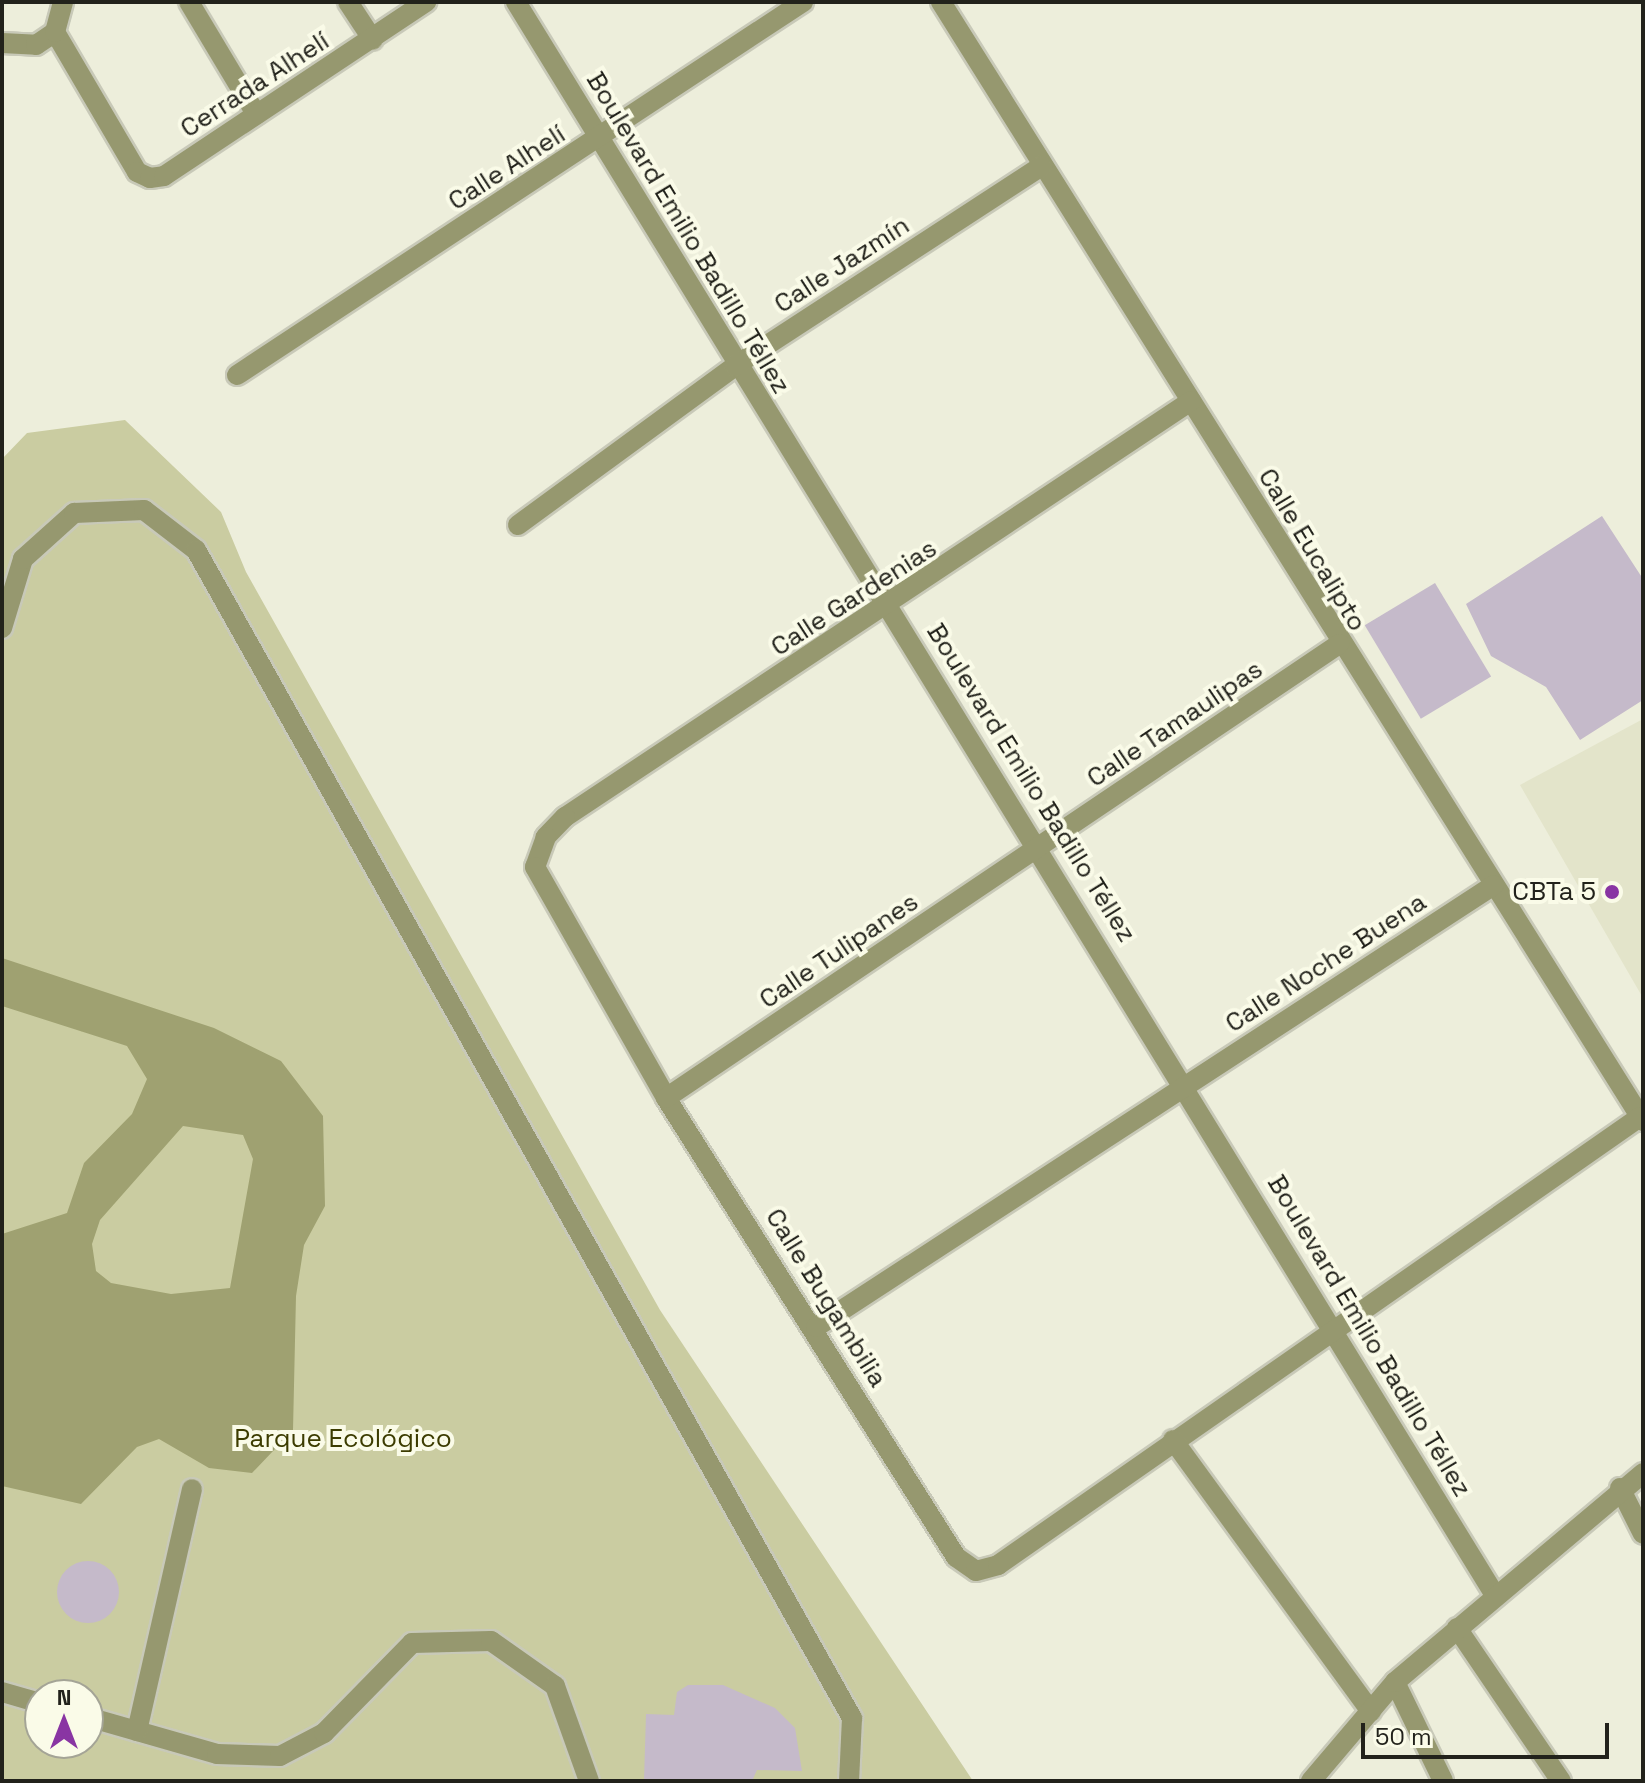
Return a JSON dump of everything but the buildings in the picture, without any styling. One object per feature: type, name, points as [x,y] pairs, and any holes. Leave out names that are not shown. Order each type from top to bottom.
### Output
[{"type":"street","points":[[2,43],[36,45],[55,32],[63,2]]},
{"type":"street","points":[[189,2],[256,114]]},
{"type":"street","points":[[348,2],[373,40]]},
{"type":"street","name":"Cerrada Alhelí","points":[[55,32],[137,172],[150,178],[373,40],[426,2]]},
{"type":"street","name":"Boulevard Emilio Badillo Téllez","points":[[516,2],[603,137],[735,366],[892,606],[1186,1084],[1495,1595]]},
{"type":"street","name":"Calle Alhelí","points":[[237,375],[603,137],[803,2]]},
{"type":"street","name":"Calle Eucalipto","points":[[941,2],[1339,644],[1642,1119]]},
{"type":"street","name":"Calle Jazmín","points":[[518,525],[735,366],[1042,166]]},
{"type":"street","name":"Calle Gardenias","points":[[546,837],[565,817],[892,606],[1191,401]]},
{"type":"street","points":[[2,628],[23,559],[74,513],[144,510],[196,550],[852,1718],[849,1781]]},
{"type":"street","name":"Calle Tamaulipas","points":[[1040,847],[1339,644]]},
{"type":"street","name":"Calle Bugambilia","points":[[546,837],[535,867],[666,1098],[816,1327],[956,1557],[976,1571],[998,1565],[1173,1440]]},
{"type":"street","name":"Calle Tulipanes","points":[[666,1098],[1040,847]]},
{"type":"street","name":"Calle Noche Buena","points":[[816,1327],[1494,885]]},
{"type":"street","points":[[1371,1712],[1173,1440],[1334,1325],[1642,1119]]},
{"type":"street","points":[[1311,1781],[1395,1682],[1620,1488],[1643,1473]]},
{"type":"street","points":[[1620,1488],[1643,1534]]},
{"type":"street","points":[[137,1731],[192,1489]]},
{"type":"street","points":[[1457,1628],[1561,1781]]},
{"type":"street","points":[[104,1722],[217,1754],[280,1756],[324,1733],[412,1643],[491,1641],[555,1686],[589,1781]]},
{"type":"street","points":[[1395,1682],[1443,1781]]},
{"type":"street","points":[[2,1692],[24,1698]]},
{"type":"shaded area","name":"CBTa 5","points":[[1643,719],[1643,998],[1520,785]]},
{"type":"shaded area","points":[[2,958],[214,1028],[281,1061],[323,1116],[325,1206],[304,1245],[296,1296],[293,1430],[252,1473],[209,1468],[159,1439],[137,1447],[81,1504],[2,1486],[2,1234],[67,1213],[84,1163],[132,1114],[147,1079],[127,1046],[2,1006]],"holes":[[[183,1126],[243,1135],[253,1159],[230,1288],[171,1294],[111,1283],[96,1271],[92,1244],[100,1220]]]},
{"type":"green space","name":"Parque Ecológico","points":[[125,420],[221,512],[246,572],[660,1310],[973,1781],[2,1781],[2,459],[27,433]]},
{"type":"place","name":"CBTa 5","points":[[1612,892]]}]
